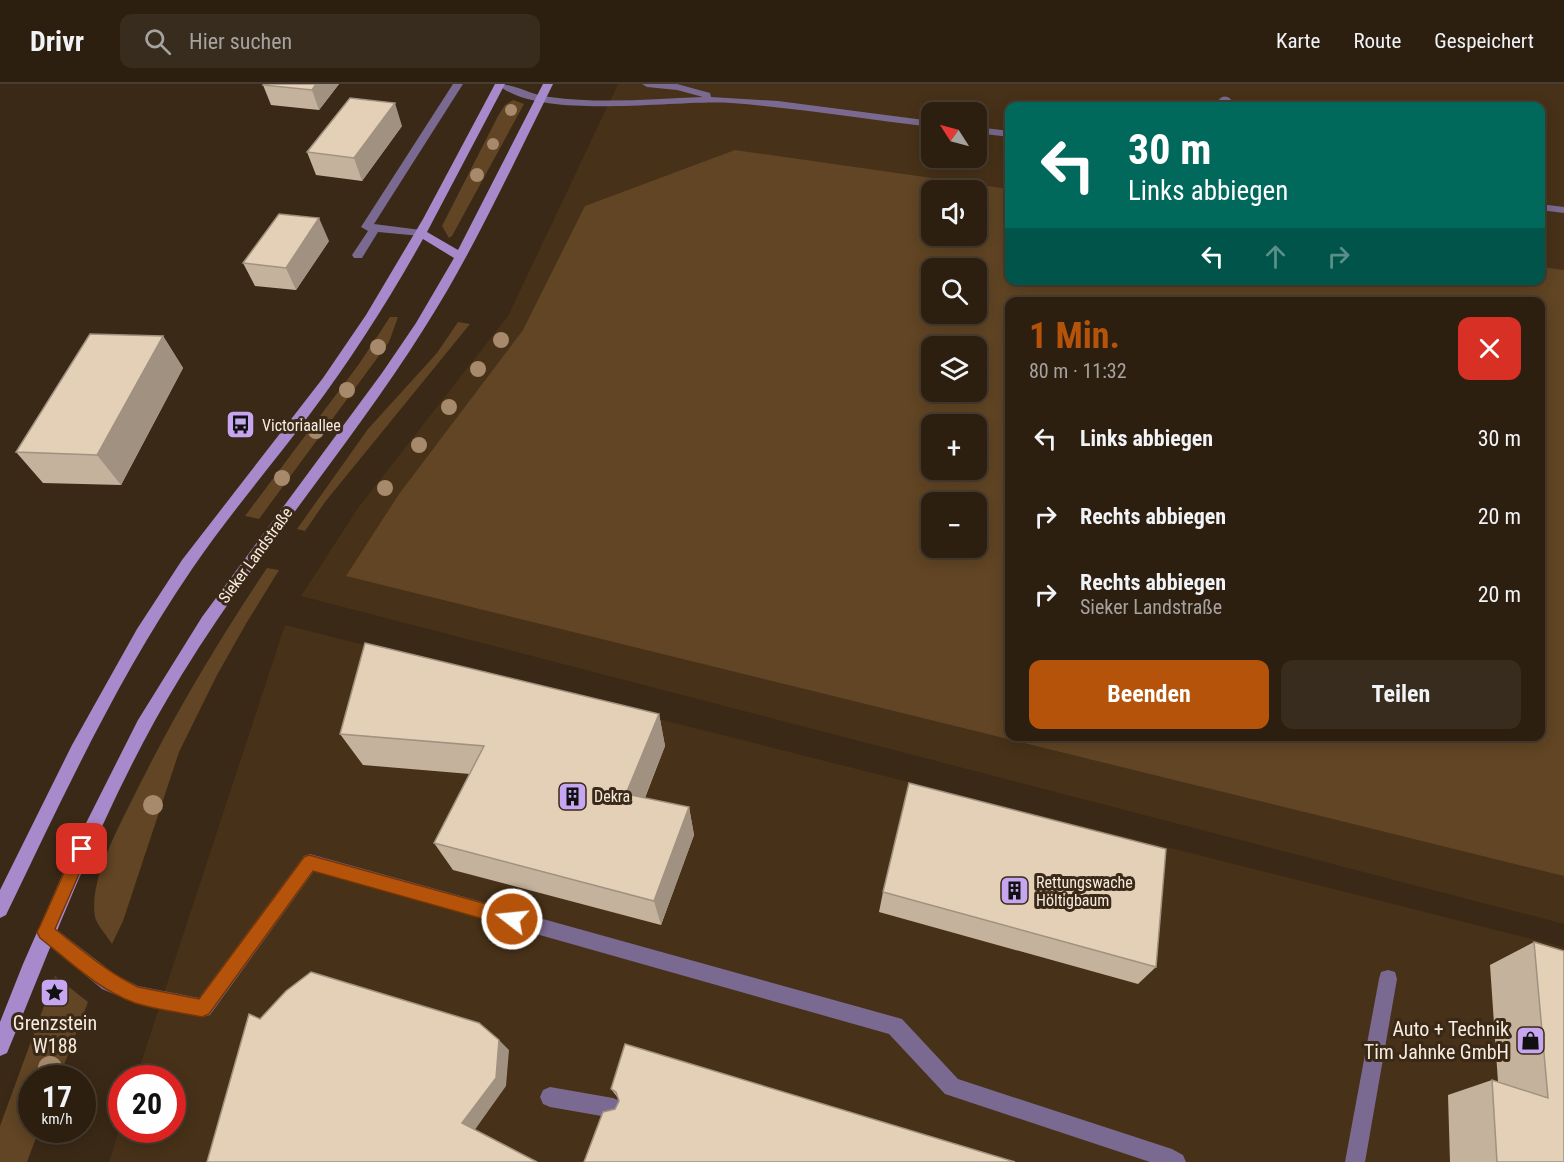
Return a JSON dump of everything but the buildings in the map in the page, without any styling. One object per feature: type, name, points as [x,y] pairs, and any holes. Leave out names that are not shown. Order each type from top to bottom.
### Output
[{"type":"main road","points":[[0,909],[74,758],[125,661],[167,594],[208,536],[350,350],[421,233],[501,84]]},
{"type":"main road","name":"Sieker Landstraße","points":[[0,1046],[45,932],[101,808],[144,725],[179,666],[260,548],[421,324],[460,256],[548,84]]},
{"type":"main road","points":[[421,233],[460,256]]},
{"type":"street","points":[[421,233],[367,227],[458,84]]},
{"type":"street","points":[[501,84],[519,93],[540,99],[621,103],[725,100],[921,123]]},
{"type":"street","points":[[647,84],[677,87],[725,100]]},
{"type":"street","points":[[987,131],[1005,133]]},
{"type":"street","points":[[1545,208],[1564,210]]},
{"type":"street","points":[[357,255],[375,228]]},
{"type":"street","points":[[45,932],[110,982],[128,991],[137,995],[202,1008],[309,862],[895,1026],[952,1087],[1176,1162]]},
{"type":"street","points":[[1355,1162],[1388,979]]},
{"type":"street","points":[[550,1097],[613,1108]]},
{"type":"shaded area","points":[[618,84],[1564,84],[1564,924],[301,596],[358,508],[508,316]]},
{"type":"shaded area","points":[[513,100],[524,104],[449,238],[442,226],[498,116],[505,105]]},
{"type":"shaded area","points":[[735,150],[946,180],[921,180],[921,246],[987,246],[987,186],[1005,188],[1005,285],[1545,285],[1545,268],[1564,270],[1564,876],[1016,741],[1545,741],[1545,297],[1005,297],[1005,738],[346,576],[399,494],[523,330],[585,206]]},
{"type":"shaded area","points":[[390,317],[398,317],[389,342],[259,519],[245,516],[359,364]]},
{"type":"shaded area","points":[[458,322],[470,324],[325,502],[305,531],[297,529],[368,429],[437,353]]},
{"type":"shaded area","points":[[267,568],[279,570],[217,675],[179,752],[123,921],[112,944],[96,920],[94,904],[99,874],[111,844],[177,713]]},
{"type":"shaded area","points":[[285,625],[1564,947],[1564,1162],[109,1162],[115,1143],[186,1143],[186,1065],[140,1065]]},
{"type":"shaded area","points":[[55,976],[88,1002],[64,1065],[22,1065]]},
{"type":"shaded area","points":[[18,1077],[18,1143],[34,1143],[27,1162],[0,1162],[0,1126]]},
{"type":"place","name":"Victoriaallee","points":[[241,425]]},
{"type":"place","name":"Dekra","points":[[573,796]]},
{"type":"place","name":"Rettungswache Höltigbaum","points":[[1015,891]]},
{"type":"place","name":"Grenzstein W188","points":[[55,992]]},
{"type":"place","name":"Auto + Technik Tim Jahnke GmbH","points":[[1530,1040]]},
{"type":"route","points":[[82,849],[45,932],[110,982],[137,995],[202,1008],[309,862],[512,919]]}]
